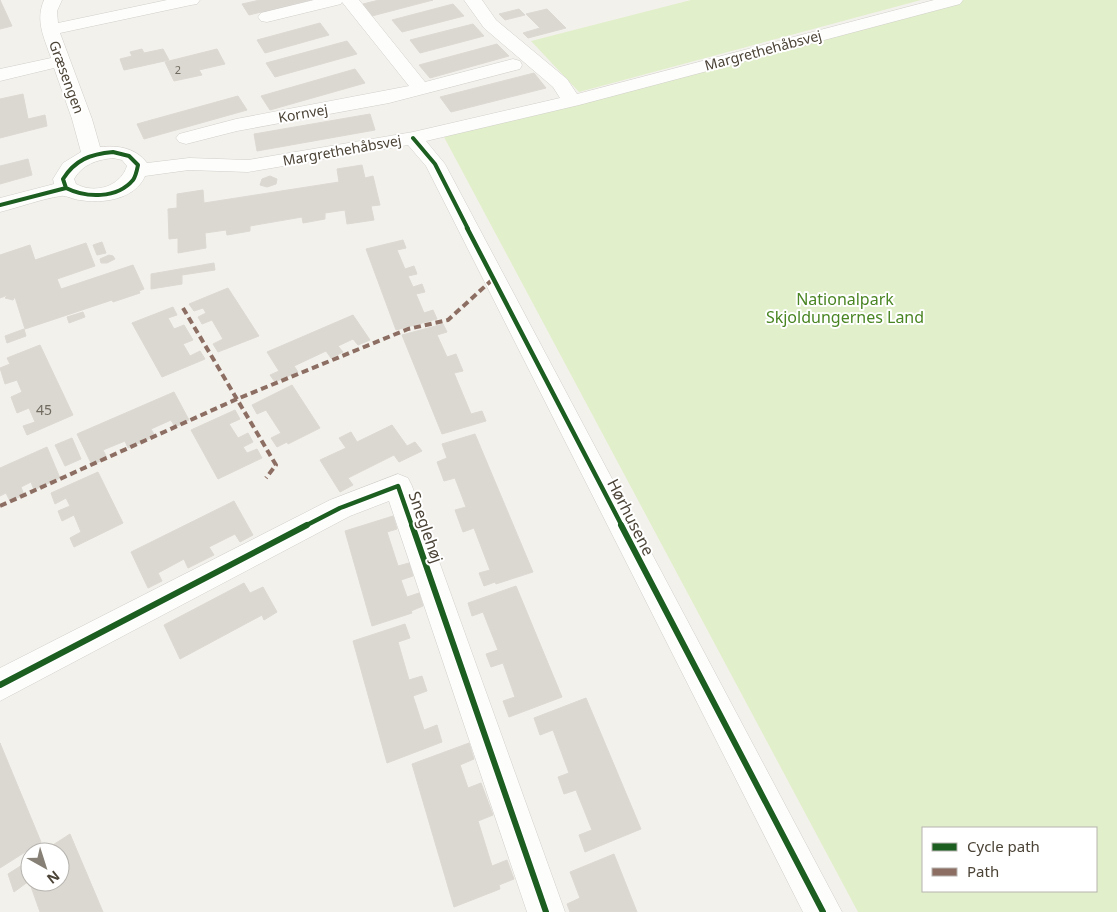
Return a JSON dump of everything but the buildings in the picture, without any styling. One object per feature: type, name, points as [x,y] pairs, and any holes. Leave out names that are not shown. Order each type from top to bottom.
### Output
[{"type":"street","name":"Græsengen","points":[[53,0],[48,11],[50,30],[82,119],[92,155]]},
{"type":"street","points":[[50,30],[191,0]]},
{"type":"street","points":[[267,17],[335,0]]},
{"type":"street","points":[[350,0],[421,89]]},
{"type":"street","points":[[473,0],[490,24],[560,83],[572,100]]},
{"type":"street","name":"Margrethehåbsvej","points":[[138,170],[189,164],[248,166],[413,138],[572,100],[954,0]]},
{"type":"street","points":[[0,75],[61,61]]},
{"type":"street","name":"Kornvej","points":[[186,138],[236,125],[389,97],[513,65]]},
{"type":"street","name":"Hørhusene","points":[[413,138],[435,164],[823,912]]},
{"type":"street","points":[[108,152],[122,153],[135,160],[138,170],[134,179],[125,186],[99,196],[74,194],[63,183],[67,170],[74,164],[92,155],[108,152]]},
{"type":"street","points":[[0,205],[66,188]]},
{"type":"street","name":"Sneglehøj","points":[[0,685],[340,508],[398,486],[546,912]]},
{"type":"green space","points":[[691,0],[921,0],[579,92],[531,41]]},
{"type":"green space","name":"Nationalpark Skjoldungernes Land","points":[[934,0],[1117,0],[1117,912],[858,912],[444,137]]},
{"type":"marked path","points":[[0,506],[237,399],[408,329],[448,320],[493,279]]},
{"type":"marked path","points":[[183,308],[276,465],[266,478]]},
{"type":"cycle path","points":[[413,138],[435,164],[823,912]]},
{"type":"cycle path","points":[[113,152],[129,156],[138,165],[134,179],[123,188],[108,194],[91,195],[77,193],[66,188],[63,179],[74,164],[90,156],[113,152]]},
{"type":"cycle path","points":[[0,205],[66,188]]},
{"type":"cycle path","points":[[0,685],[340,508],[398,486],[546,912]]}]
